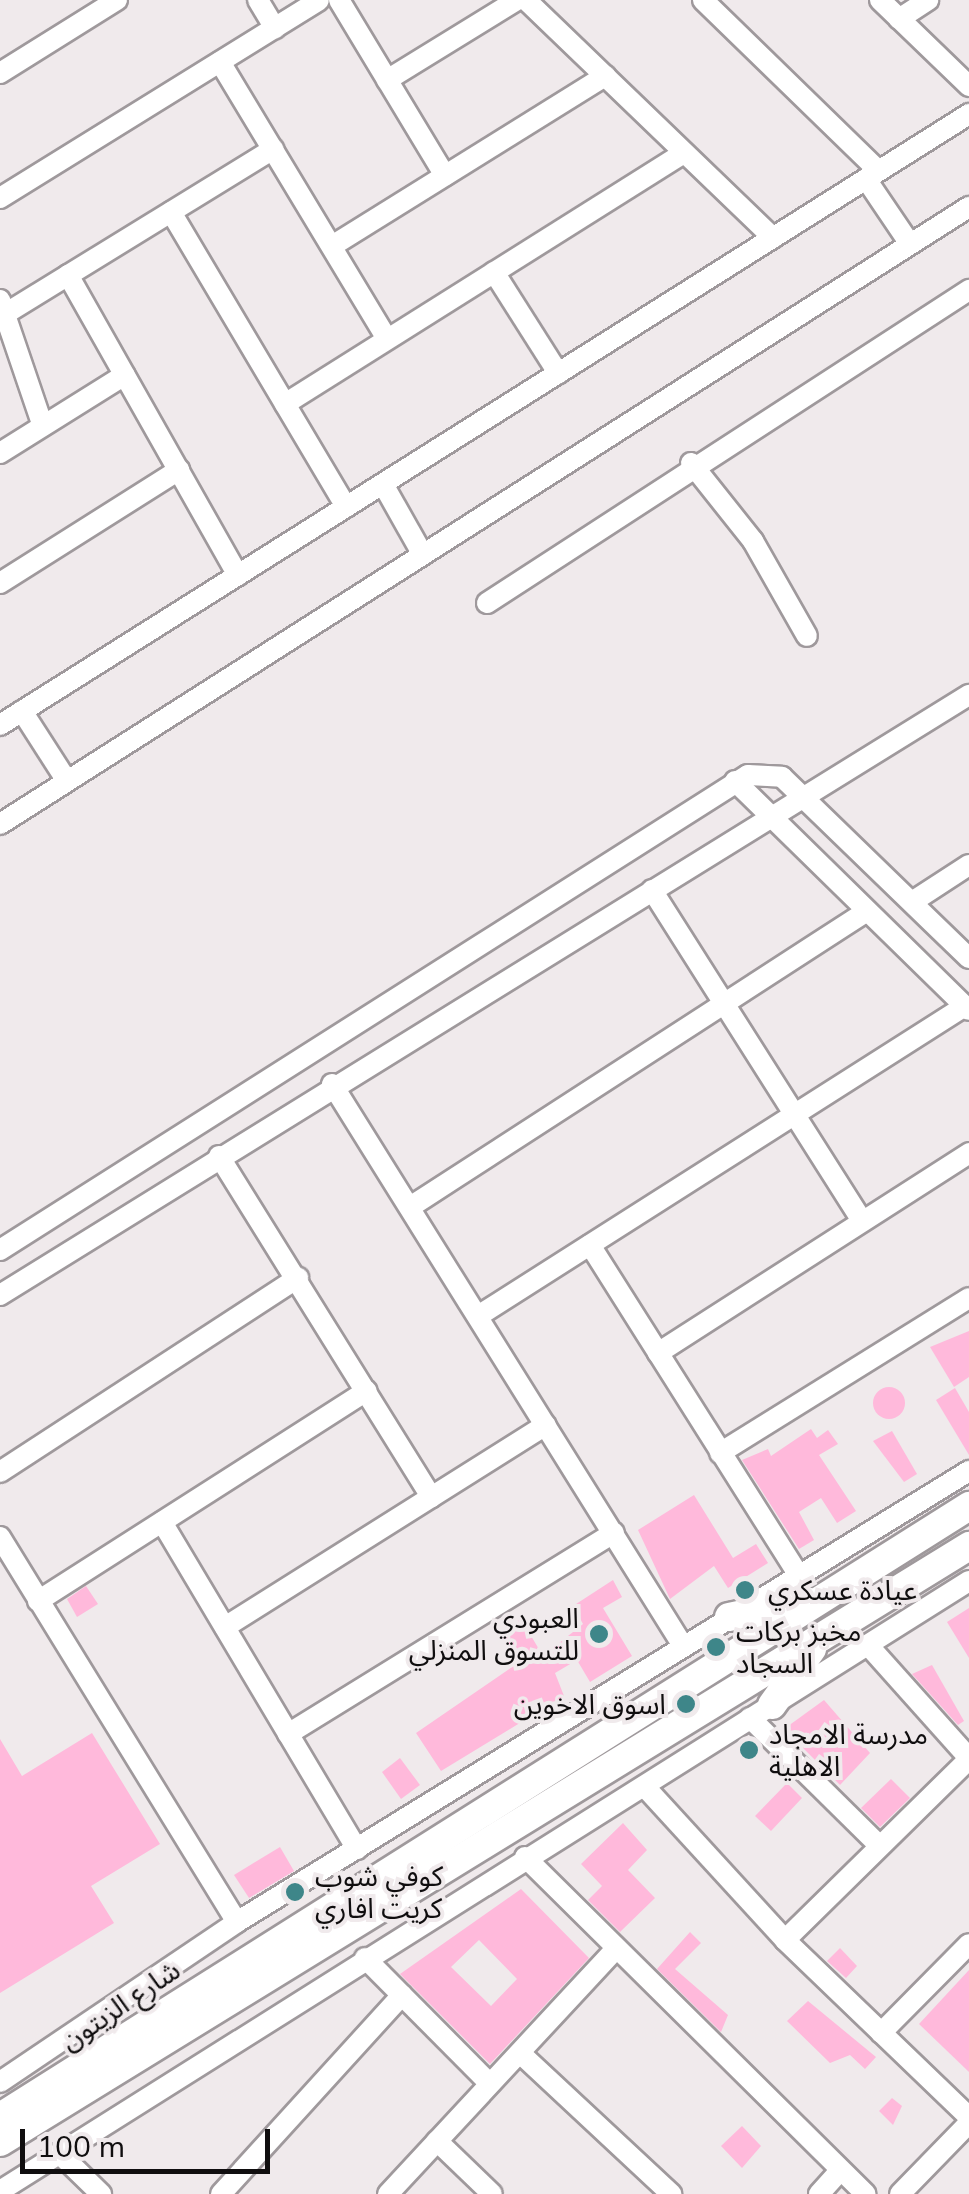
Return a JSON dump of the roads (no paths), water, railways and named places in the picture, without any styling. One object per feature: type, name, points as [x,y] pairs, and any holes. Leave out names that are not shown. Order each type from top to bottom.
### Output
[{"type":"main road","points":[[0,2142],[58,2095],[969,1506]]},
{"type":"main road","points":[[0,2117],[58,2095],[957,1553],[941,1537],[926,1533]]},
{"type":"main road","points":[[728,1618],[840,1587]]},
{"type":"main road","points":[[761,1712],[823,1637]]},
{"type":"street","points":[[0,73],[117,0]]},
{"type":"street","points":[[258,0],[274,28]]},
{"type":"street","points":[[0,198],[319,0]]},
{"type":"street","points":[[339,0],[444,176]]},
{"type":"street","points":[[387,80],[517,0]]},
{"type":"street","points":[[526,0],[772,238]]},
{"type":"street","points":[[880,0],[969,86]]},
{"type":"street","points":[[900,19],[928,0]]},
{"type":"street","points":[[705,1],[873,175],[910,244]]},
{"type":"street","points":[[220,62],[387,340]]},
{"type":"street","points":[[332,246],[605,76]]},
{"type":"street","points":[[67,781],[7,714],[238,575],[969,114]]},
{"type":"street","points":[[43,426],[2,307],[68,275],[273,149]]},
{"type":"street","points":[[285,404],[684,153]]},
{"type":"street","points":[[0,824],[969,207]]},
{"type":"street","points":[[171,212],[346,507]]},
{"type":"street","points":[[494,272],[558,373]]},
{"type":"street","points":[[68,275],[238,575]]},
{"type":"street","points":[[487,602],[691,462],[966,297]]},
{"type":"street","points":[[0,453],[125,375]]},
{"type":"street","points":[[691,462],[752,541],[807,636]]},
{"type":"street","points":[[0,583],[179,470]]},
{"type":"street","points":[[382,484],[423,554]]},
{"type":"street","points":[[0,1295],[332,1084],[772,820],[969,695]]},
{"type":"street","points":[[0,1250],[735,781],[763,771],[805,799],[969,958]]},
{"type":"street","points":[[478,1316],[967,1008],[735,781]]},
{"type":"street","points":[[912,902],[969,865]]},
{"type":"street","points":[[652,890],[862,1222]]},
{"type":"street","points":[[410,1207],[867,912]]},
{"type":"street","points":[[332,1084],[683,1646]]},
{"type":"street","points":[[658,1353],[969,1153]]},
{"type":"street","points":[[219,1156],[431,1498]]},
{"type":"street","points":[[590,1245],[799,1575]]},
{"type":"street","points":[[0,1472],[298,1278]]},
{"type":"street","points":[[720,1454],[969,1298]]},
{"type":"street","points":[[38,1601],[367,1391]]},
{"type":"street","points":[[225,1627],[546,1425]]},
{"type":"street","name":"شارع الزيتون","points":[[0,2082],[237,1922],[969,1471]]},
{"type":"street","points":[[162,1522],[357,1849]]},
{"type":"street","points":[[288,1734],[614,1533]]},
{"type":"street","points":[[0,1537],[237,1922]]},
{"type":"street","points":[[0,2191],[969,1581]]},
{"type":"street","points":[[785,1940],[969,1759],[868,1645]]},
{"type":"street","points":[[761,1712],[880,1846]]},
{"type":"street","points":[[645,1786],[785,1940],[969,2120],[900,2194]]},
{"type":"street","points":[[526,1857],[613,1952],[864,2194]]},
{"type":"street","points":[[882,2033],[969,1944]]},
{"type":"street","points":[[388,2194],[613,1952]]},
{"type":"street","points":[[366,1958],[490,2084]]},
{"type":"street","points":[[220,2194],[402,1995]]},
{"type":"street","points":[[520,2052],[671,2194]]},
{"type":"street","points":[[437,2142],[492,2194]]},
{"type":"street","points":[[59,2153],[101,2194]]},
{"type":"street","points":[[819,2194],[840,2171]]},
{"type":"place","name":"عيادة عسكري","points":[[745,1590]]},
{"type":"place","name":"العبودي للتسوق المنزلي","points":[[599,1634]]},
{"type":"place","name":"مخبز بركات السجاد","points":[[716,1647]]},
{"type":"place","name":"اسوق الاخوين","points":[[686,1704]]},
{"type":"place","name":"مدرسة الامجاد الاهلية","points":[[749,1750]]},
{"type":"place","name":"كوفي شوب كريت افاري","points":[[295,1892]]}]
